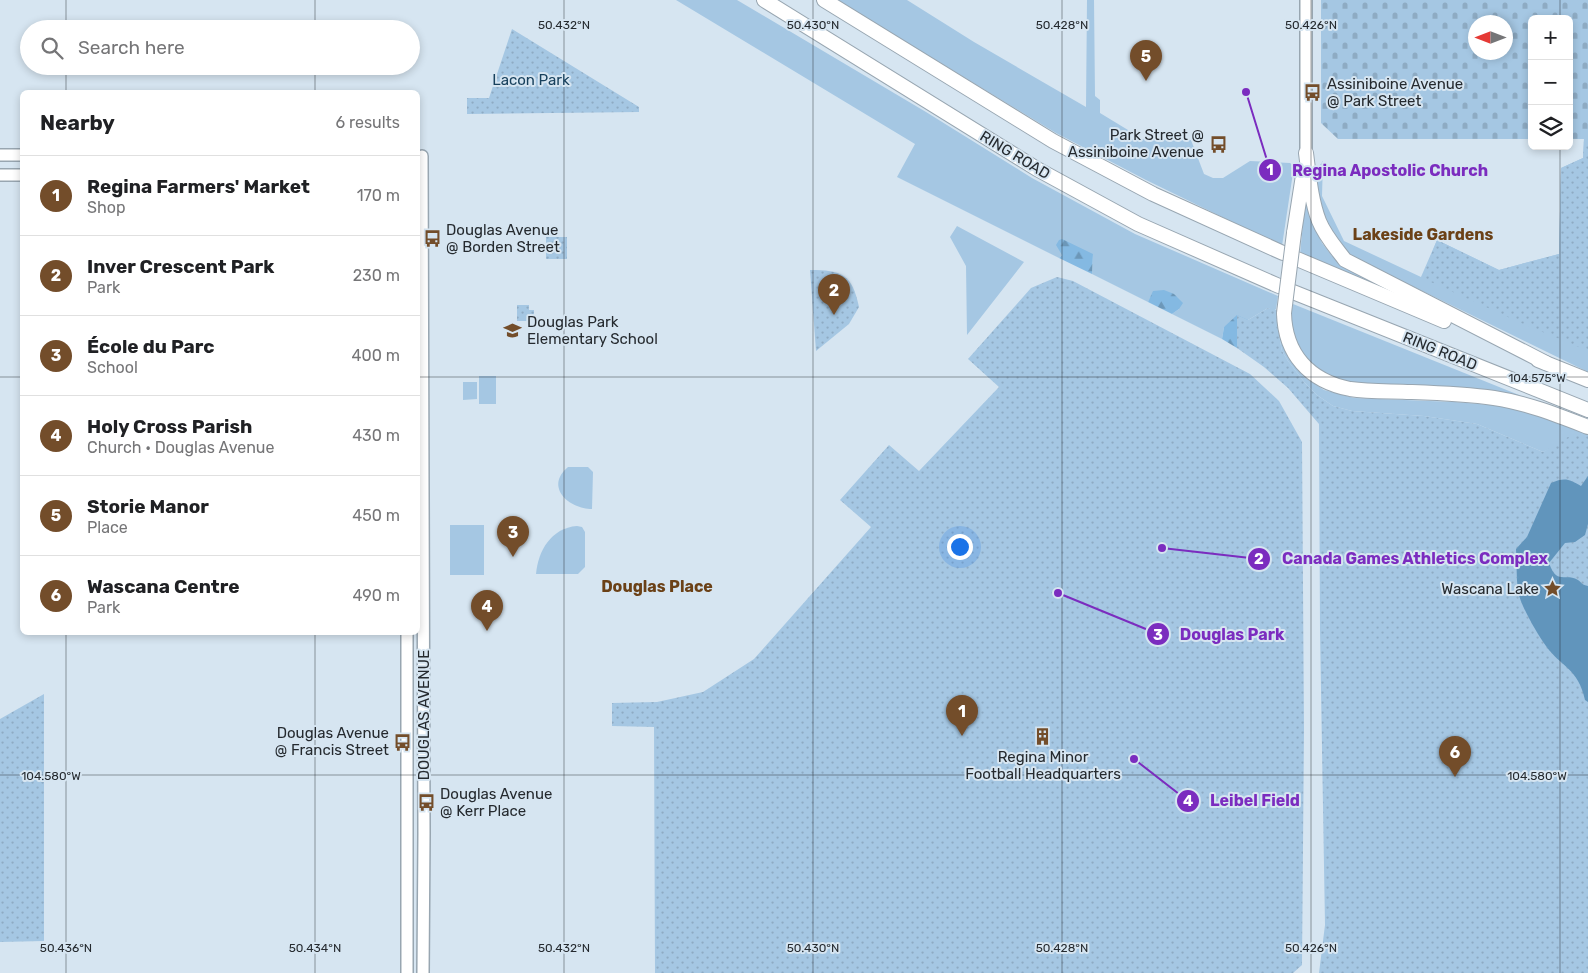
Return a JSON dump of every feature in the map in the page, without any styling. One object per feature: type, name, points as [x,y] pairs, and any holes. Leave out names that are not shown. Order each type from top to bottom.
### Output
[{"type":"highway","name":"RING ROAD","points":[[764,0],[1037,169],[1138,224],[1279,286]]},
{"type":"highway","points":[[824,0],[1054,141],[1153,194],[1283,253]]},
{"type":"highway","points":[[1306,153],[1284,313],[1286,333],[1295,355],[1309,370],[1338,386],[1360,390],[1495,398],[1541,409],[1588,427]]},
{"type":"highway","points":[[1306,153],[1312,196],[1320,222],[1332,243],[1345,260],[1546,363]]},
{"type":"highway","name":"RING ROAD","points":[[1298,259],[1588,380]]},
{"type":"highway","name":"RING ROAD","points":[[1293,292],[1588,410]]},
{"type":"street","points":[[1306,0],[1306,153]]},
{"type":"street","points":[[0,155],[20,155]]},
{"type":"street","name":"DOUGLAS AVENUE","points":[[420,156],[431,164],[420,175],[423,973]]},
{"type":"street","points":[[0,175],[20,175]]},
{"type":"street","name":"DOUGLAS AVENUE","points":[[407,635],[408,973]]},
{"type":"green space","points":[[676,0],[737,0],[926,112],[1032,178],[1135,234],[1278,296],[1276,309],[1274,311],[1268,308],[1248,320],[1224,327],[1222,339],[1172,314],[1179,309],[1154,291],[1148,302],[1092,274],[1093,254],[1062,255],[1059,258],[897,177],[915,144]]},
{"type":"green space","points":[[837,0],[907,0],[974,42],[1086,107],[1087,0],[1094,0],[1095,96],[1100,100],[1100,113],[1128,130],[1129,139],[1191,140],[1204,174],[1213,178],[1223,178],[1250,161],[1290,163],[1294,166],[1282,246],[1146,180],[1056,133]]},
{"type":"green space","points":[[1321,0],[1588,0],[1588,139],[1573,139],[1573,15],[1528,15],[1528,139],[1338,139],[1321,123]]},
{"type":"green space","name":"Lacon Park","points":[[512,29],[639,107],[639,112],[467,114],[467,98],[489,98]]},
{"type":"green space","points":[[1584,139],[1588,139],[1588,372],[1351,256],[1336,243],[1322,218],[1317,169],[1323,161],[1322,196],[1344,241],[1421,277],[1437,240],[1499,270],[1559,254],[1561,168],[1583,158]]},
{"type":"green space","points":[[1584,139],[1588,139],[1588,351],[1422,278],[1437,240],[1499,270],[1559,254],[1561,168],[1583,158]]},
{"type":"green space","points":[[1306,191],[1308,192],[1314,226],[1322,243],[1332,256],[1350,268],[1433,309],[1300,255]]},
{"type":"green space","points":[[957,226],[1024,262],[967,335],[966,266],[950,237]]},
{"type":"green space","points":[[546,237],[567,237],[567,259],[546,259]]},
{"type":"green space","points":[[1062,239],[1093,254],[1092,274],[1059,258],[1062,255],[1056,245]]},
{"type":"green space","points":[[810,270],[830,271],[844,276],[853,287],[859,307],[849,324],[816,351]]},
{"type":"green space","points":[[1057,277],[1073,281],[1250,374],[1279,401],[1302,442],[1304,730],[1302,965],[1293,973],[655,973],[654,727],[612,726],[612,703],[657,702],[703,692],[754,659],[871,527],[840,500],[889,445],[919,471],[999,387],[968,359],[1031,288]]},
{"type":"green space","points":[[1164,290],[1174,294],[1183,303],[1172,314],[1148,302],[1153,291]]},
{"type":"green space","points":[[1293,304],[1519,395],[1516,400],[1344,384],[1309,367],[1293,340],[1290,317]]},
{"type":"green space","points":[[517,305],[529,305],[529,310],[534,310],[534,314],[528,321],[517,321]]},
{"type":"green space","points":[[1268,308],[1279,311],[1279,335],[1282,351],[1288,361],[1317,395],[1333,406],[1352,411],[1424,416],[1477,424],[1543,452],[1568,437],[1588,433],[1588,973],[1319,973],[1325,925],[1319,424],[1288,388],[1264,367],[1237,348],[1237,315],[1248,320]]},
{"type":"green space","points":[[1279,311],[1280,332],[1286,353],[1304,377],[1324,390],[1354,398],[1455,402],[1514,407],[1588,432],[1543,452],[1477,424],[1424,416],[1352,411],[1333,406],[1317,395],[1305,383],[1282,351],[1279,335]]},
{"type":"green space","points":[[1237,315],[1248,320],[1274,360],[1237,348],[1222,339],[1224,327]]},
{"type":"green space","points":[[479,376],[496,376],[496,404],[479,404]]},
{"type":"green space","points":[[463,382],[477,382],[477,399],[463,400]]},
{"type":"green space","points":[[568,467],[588,467],[593,472],[592,509],[575,505],[562,496],[558,482]]},
{"type":"green space","points":[[450,525],[484,525],[484,575],[450,575]]},
{"type":"green space","points":[[577,526],[582,527],[585,532],[585,567],[578,574],[536,574],[537,565],[547,542],[560,531]]},
{"type":"green space","points":[[44,694],[44,941],[0,942],[0,719]]},
{"type":"shaded area","name":"Wascana Lake","points":[[1588,476],[1588,524],[1585,535],[1575,542],[1565,543],[1549,563],[1552,570],[1558,576],[1573,578],[1588,586],[1588,702],[1585,700],[1582,689],[1574,675],[1546,646],[1525,611],[1518,591],[1516,549],[1527,537],[1551,483],[1567,480],[1581,486]]},
{"type":"place","name":"Storie Manor","points":[[1146,81]]},
{"type":"place","name":"Regina Apostolic Church","points":[[1246,92]]},
{"type":"place","name":"Assiniboine Avenue @ Park Street","points":[[1313,93]]},
{"type":"place","name":"Park Street @ Assiniboine Avenue","points":[[1218,144]]},
{"type":"place","name":"Douglas Avenue @ Borden Street","points":[[432,239]]},
{"type":"place","name":"Inver Crescent Park","points":[[834,315]]},
{"type":"place","name":"Douglas Park Elementary School","points":[[513,331]]},
{"type":"place","name":"Canada Games Athletics Complex","points":[[1162,548]]},
{"type":"place","name":"École du Parc","points":[[513,557]]},
{"type":"place","name":"Wascana Lake","points":[[1553,589]]},
{"type":"place","name":"Douglas Park","points":[[1058,593]]},
{"type":"place","name":"Holy Cross Parish","points":[[487,631]]},
{"type":"place","name":"Regina Farmers' Market","points":[[962,736]]},
{"type":"place","name":"Regina Minor Football Headquarters","points":[[1043,736]]},
{"type":"place","name":"Douglas Avenue @ Francis Street","points":[[403,742]]},
{"type":"place","name":"Leibel Field","points":[[1134,759]]},
{"type":"place","name":"Wascana Centre","points":[[1455,777]]},
{"type":"place","name":"Douglas Avenue @ Kerr Place","points":[[426,803]]},
{"type":"district","name":"Lakeside Gardens","points":[[1423,234]]},
{"type":"district","name":"Douglas Place","points":[[657,586]]}]
